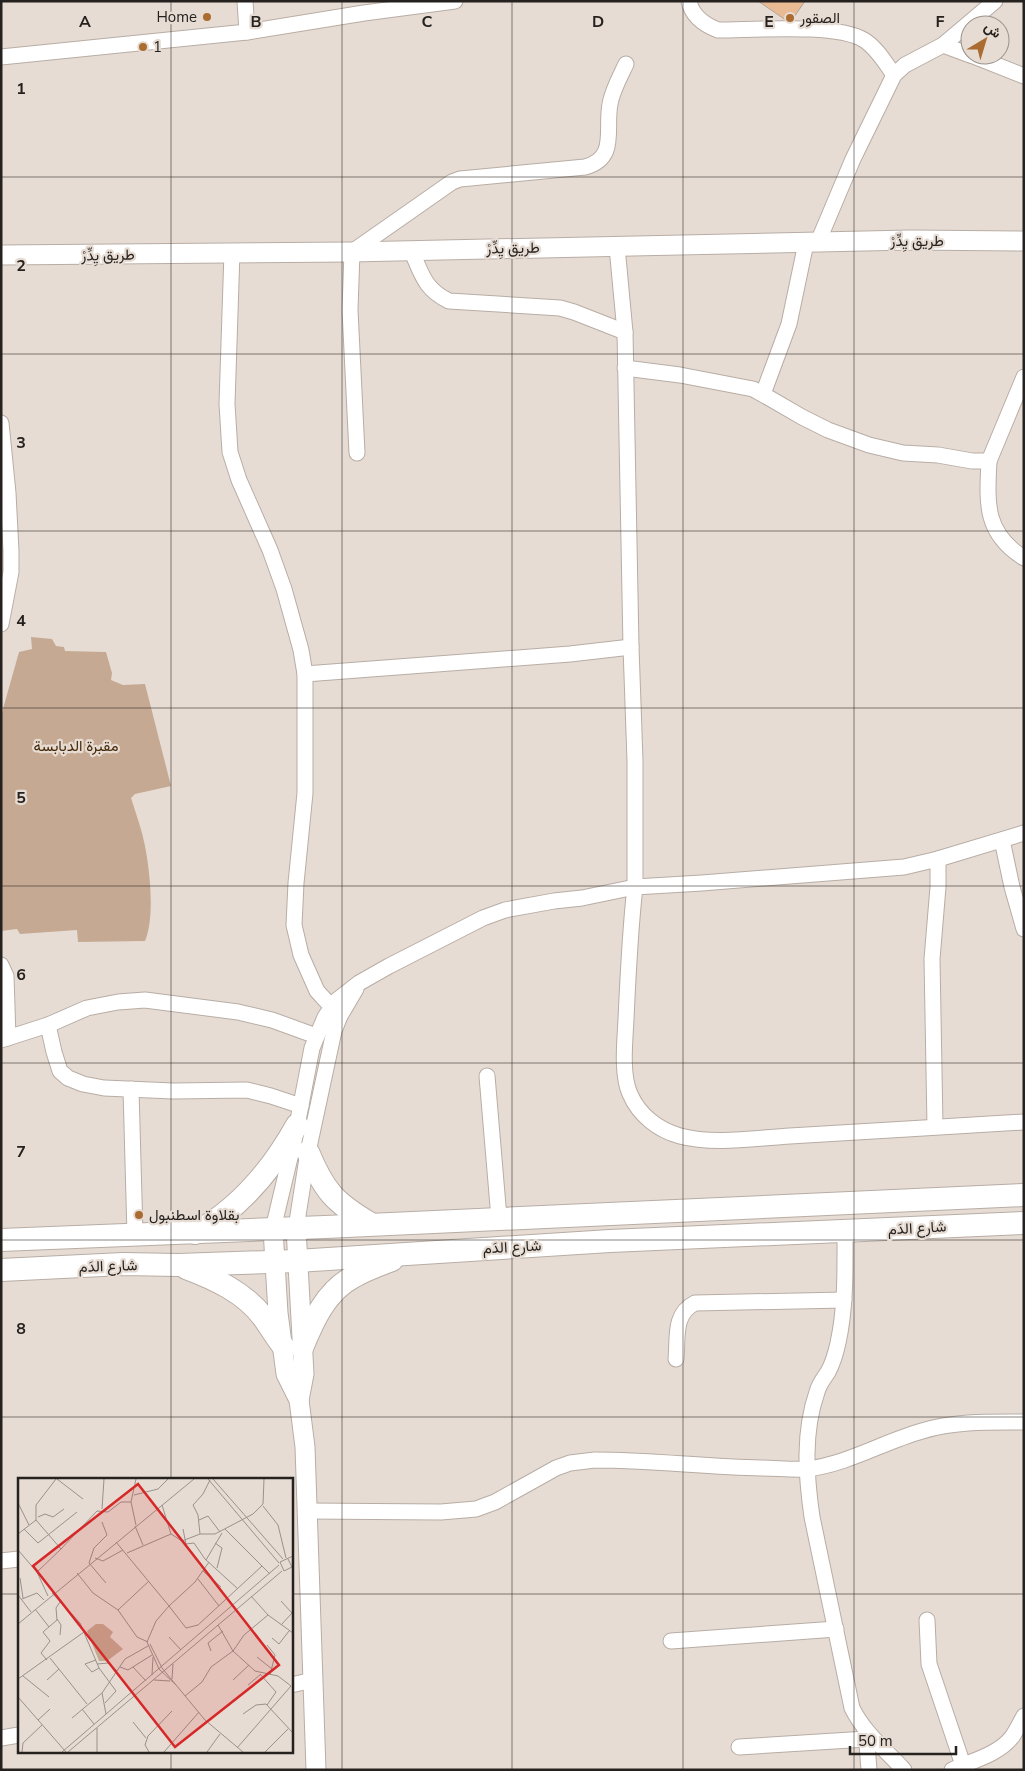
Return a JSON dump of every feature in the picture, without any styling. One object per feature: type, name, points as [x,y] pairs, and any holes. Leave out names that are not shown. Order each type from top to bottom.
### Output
[{"type":"main road","points":[[195,1233],[228,1210],[251,1189],[286,1145],[299,1115]]},
{"type":"main road","points":[[308,1152],[318,1176],[329,1193],[344,1207],[370,1224]]},
{"type":"main road","name":"شارع الدَم","points":[[1,1240],[195,1233],[1024,1195]]},
{"type":"main road","name":"شارع الدَم","points":[[1,1270],[123,1264],[178,1265],[297,1260],[620,1241],[1024,1223]]},
{"type":"main road","points":[[178,1265],[207,1276],[235,1291],[293,1347],[338,1287],[351,1277],[410,1252]]},
{"type":"street","points":[[245,1],[247,32]]},
{"type":"street","points":[[1,57],[247,32],[364,13],[455,1]]},
{"type":"street","points":[[689,1],[691,9],[700,19],[708,26],[718,30],[818,29],[839,31],[855,36],[865,40],[894,75]]},
{"type":"street","points":[[763,394],[789,324],[812,243],[894,75],[906,65],[943,45],[995,1]]},
{"type":"street","points":[[943,45],[960,51]]},
{"type":"street","points":[[357,453],[350,310],[352,252],[452,182],[460,179],[585,167],[603,158],[608,140],[610,105],[626,64]]},
{"type":"street","points":[[996,65],[1024,76]]},
{"type":"street","name":"طريق يِدِّرْ","points":[[1,256],[1024,241]]},
{"type":"street","points":[[617,247],[625,332],[635,761],[635,886],[625,1048],[626,1082],[630,1094],[652,1123],[676,1135],[708,1140],[1024,1122]]},
{"type":"street","points":[[411,250],[429,288],[437,295],[449,301],[560,308],[625,332]]},
{"type":"street","points":[[232,252],[227,404],[230,452],[239,480],[270,550],[284,589],[301,650],[305,674],[305,793],[294,925],[299,950],[317,991],[336,1012]]},
{"type":"street","points":[[625,368],[752,389],[802,418],[869,445],[903,453],[938,455],[972,461],[989,461]]},
{"type":"street","points":[[1024,377],[989,461],[988,491],[991,522],[1002,542],[1024,558]]},
{"type":"street","points":[[1,423],[8,493],[11,551],[11,572],[1,624]]},
{"type":"street","points":[[305,674],[570,654],[631,647]]},
{"type":"street","points":[[316,1770],[305,1447],[299,1400],[304,1374],[278,1313],[273,1228],[299,1115],[307,1069],[316,1036],[359,983],[453,932],[504,910],[582,898],[635,886],[702,883],[894,868],[938,859],[1024,833]]},
{"type":"street","points":[[1002,840],[1012,887],[1024,929]]},
{"type":"street","points":[[935,1126],[932,967],[938,859]]},
{"type":"street","points":[[1,965],[6,976],[5,1039],[48,1025],[87,1008],[118,1002],[154,1001],[238,1012],[272,1020],[316,1036]]},
{"type":"street","points":[[293,1347],[297,1260],[296,1228],[308,1152],[336,1012]]},
{"type":"street","points":[[48,1025],[60,1071],[68,1078],[83,1084],[104,1088],[173,1091],[247,1090],[272,1096],[299,1115]]},
{"type":"street","points":[[487,1076],[499,1218]]},
{"type":"street","points":[[131,1088],[135,1235]]},
{"type":"street","points":[[845,1232],[844,1300],[838,1343],[830,1366],[817,1391],[808,1440],[806,1469],[812,1517],[852,1708],[866,1735],[904,1770]]},
{"type":"street","points":[[676,1359],[678,1322],[686,1307],[695,1303],[844,1300]]},
{"type":"street","points":[[307,1511],[441,1512],[469,1510],[495,1502],[556,1468],[570,1463],[595,1460],[744,1468],[806,1469],[854,1457],[900,1438],[933,1428],[976,1422],[1024,1422]]},
{"type":"street","points":[[1,1561],[18,1560]]},
{"type":"street","points":[[927,1620],[928,1664],[958,1767],[994,1752],[1006,1744],[1024,1716]]},
{"type":"street","points":[[671,1641],[836,1629]]},
{"type":"street","points":[[292,1684],[313,1680]]},
{"type":"street","points":[[1,1738],[18,1735]]},
{"type":"street","points":[[739,1747],[866,1735]]},
{"type":"street","points":[[866,1735],[869,1770]]},
{"type":"green space","name":"مقبرة الدبابسة","points":[[31,637],[52,639],[56,646],[64,647],[65,651],[106,652],[112,673],[111,680],[123,685],[145,684],[171,786],[135,794],[131,798],[144,840],[150,881],[150,920],[145,941],[78,942],[77,930],[20,934],[17,929],[1,931],[1,716],[19,652],[32,649]]},
{"type":"building","name":"الصقور","points":[[758,1],[805,1],[790,23]]},
{"type":"place","name":"Home","points":[[207,17]]},
{"type":"place","name":"الصقور","points":[[790,18]]},
{"type":"place","name":"1","points":[[143,47]]},
{"type":"place","name":"بقلاوة اسطنبول","points":[[139,1215]]}]
